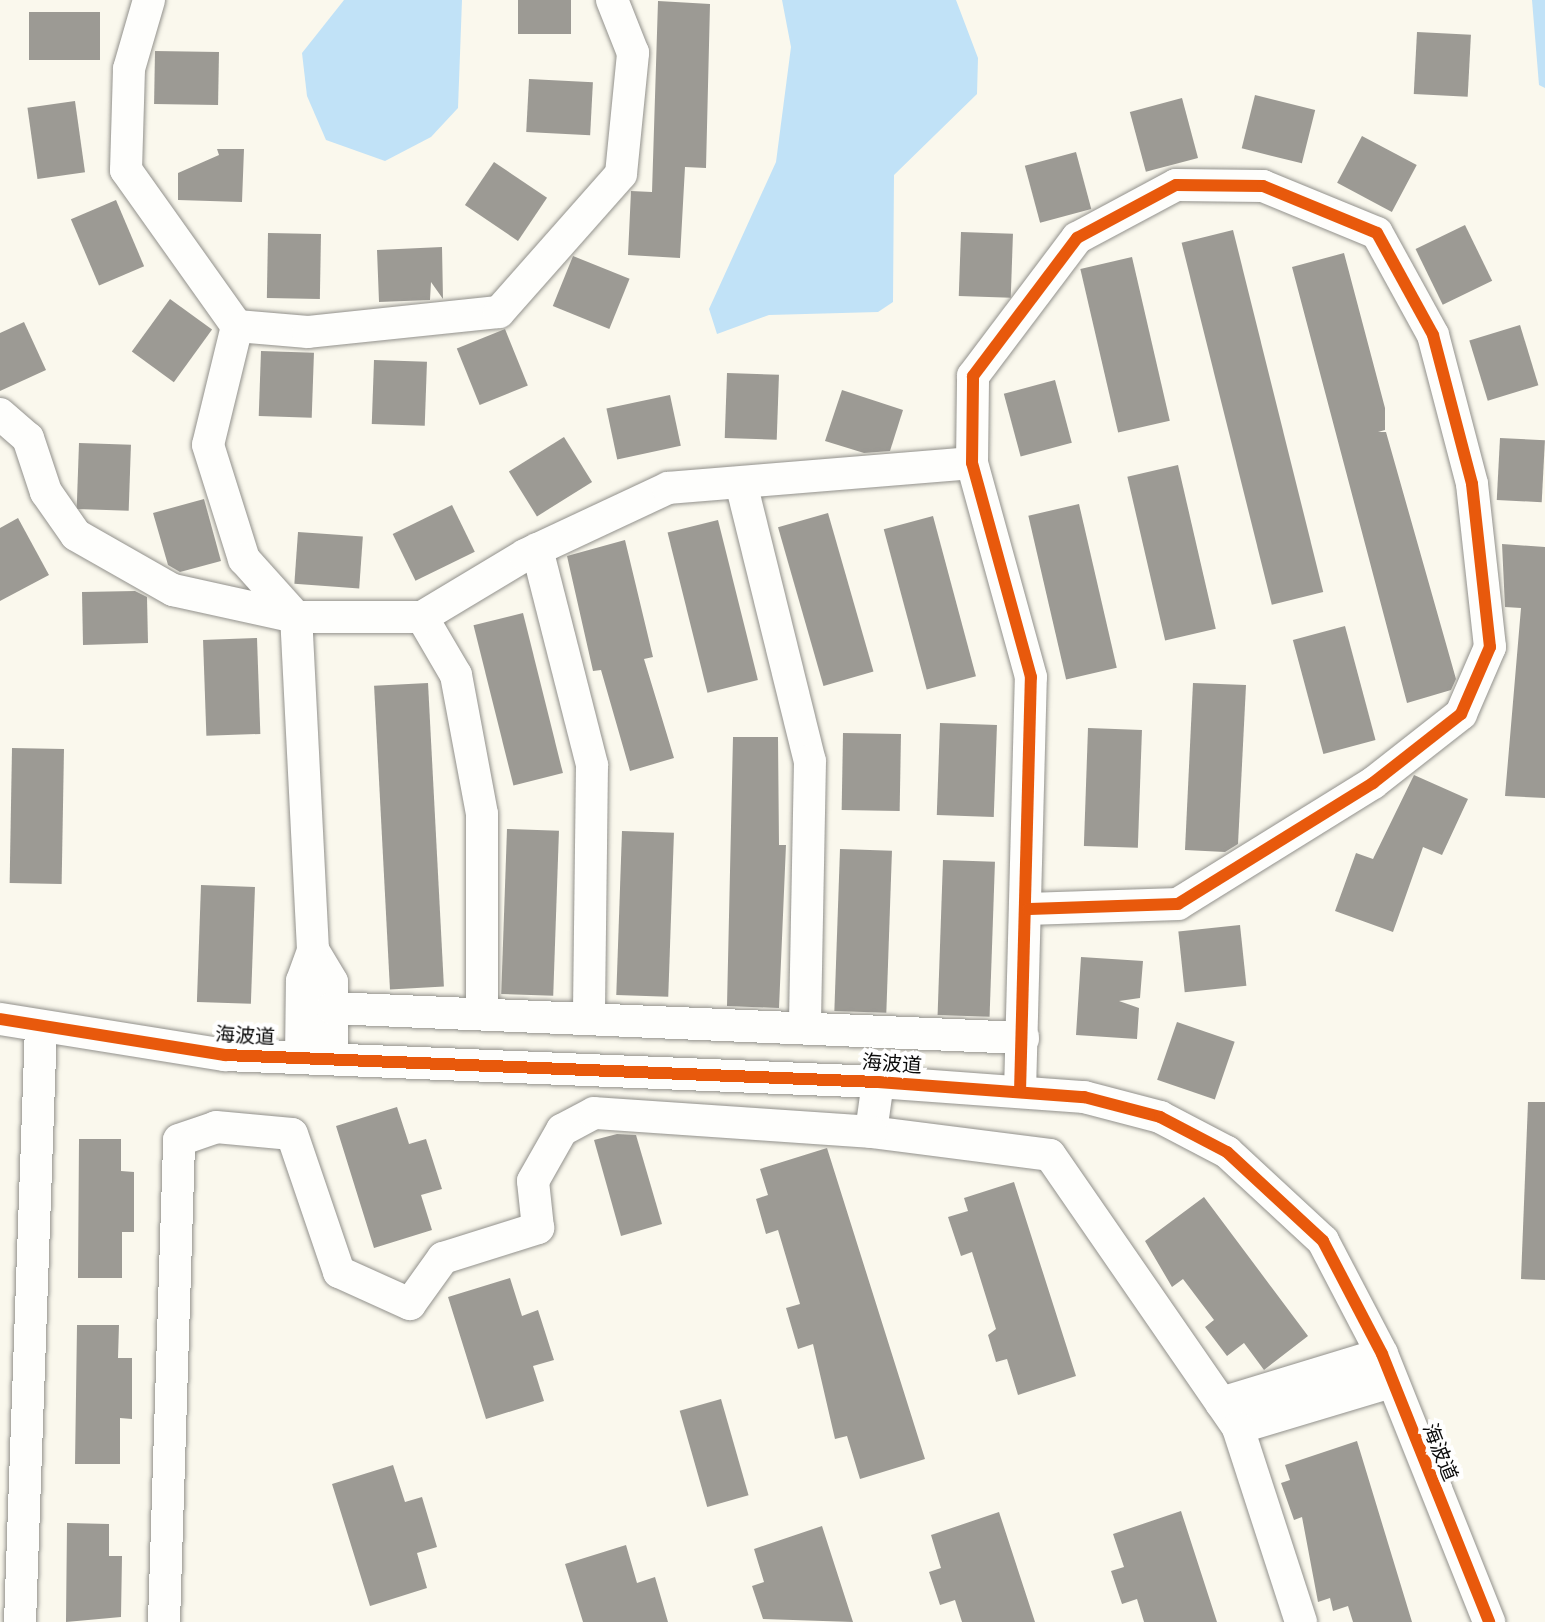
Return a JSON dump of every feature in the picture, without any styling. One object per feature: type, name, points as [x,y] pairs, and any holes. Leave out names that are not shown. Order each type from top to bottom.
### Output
[{"type":"street","points":[[149,0],[129,69],[126,170],[237,326],[208,445],[244,559],[296,617],[313,950],[302,981],[316,1059]]},
{"type":"street","points":[[237,326],[308,332],[499,312],[621,174],[633,53],[612,0]]},
{"type":"street","points":[[1020,1092],[1028,909],[1031,677],[972,463],[973,376],[1077,238],[1176,185],[1263,186],[1377,233],[1433,335],[1472,484],[1490,647],[1461,714],[1373,783],[1178,904],[1028,909]]},
{"type":"street","points":[[0,414],[28,438],[46,492],[76,535],[173,590],[296,617],[422,617],[537,549],[668,488],[972,463]]},
{"type":"street","points":[[741,483],[810,761],[805,1028]]},
{"type":"street","points":[[537,549],[592,765],[589,1019]]},
{"type":"street","points":[[422,617],[456,675],[482,814],[482,1014]]},
{"type":"street","points":[[313,950],[332,982],[332,1008],[316,1059]]},
{"type":"street","points":[[332,1008],[1023,1038]]},
{"type":"street","name":"海波道","points":[[0,1019],[41,1028],[225,1055],[878,1082],[1084,1097],[1160,1117],[1227,1152],[1323,1241],[1386,1368],[1489,1622]]},
{"type":"street","points":[[20,1622],[41,1028]]},
{"type":"street","points":[[871,1132],[878,1082]]},
{"type":"street","points":[[164,1622],[179,1140],[216,1127],[292,1134],[339,1272],[410,1304],[443,1258],[538,1228],[533,1181],[562,1130],[594,1113],[871,1132],[1050,1155],[1230,1415],[1301,1622]]},
{"type":"street","points":[[1230,1415],[1386,1368]]},
{"type":"water","points":[[344,0],[462,0],[458,108],[431,137],[385,161],[326,140],[307,96],[302,53]]},
{"type":"water","points":[[782,0],[956,0],[978,58],[977,94],[894,175],[893,302],[878,312],[769,315],[717,334],[709,309],[776,162],[791,47]]},
{"type":"water","points":[[1532,0],[1545,0],[1545,88],[1539,85]]},
{"type":"building","points":[[518,0],[571,0],[571,34],[518,34]]},
{"type":"building","points":[[658,1],[710,4],[706,168],[685,167],[680,258],[628,255],[631,191],[652,192]]},
{"type":"building","points":[[29,12],[100,12],[100,60],[29,60]]},
{"type":"building","points":[[1417,32],[1471,35],[1468,97],[1414,94]]},
{"type":"building","points":[[155,51],[219,52],[218,105],[154,104]]},
{"type":"building","points":[[529,79],[593,82],[590,135],[526,132]]},
{"type":"building","points":[[1255,95],[1315,110],[1302,163],[1242,148]]},
{"type":"building","points":[[1182,98],[1198,158],[1146,172],[1130,112]]},
{"type":"building","points":[[75,101],[85,172],[37,179],[27,108]]},
{"type":"building","points":[[1362,136],[1417,165],[1392,212],[1337,183]]},
{"type":"building","points":[[217,149],[244,149],[242,202],[178,200],[178,173],[219,155]]},
{"type":"building","points":[[1076,152],[1091,209],[1040,223],[1025,166]]},
{"type":"building","points":[[494,162],[547,198],[518,241],[465,205]]},
{"type":"building","points":[[116,200],[144,266],[99,285],[71,219]]},
{"type":"building","points":[[1465,225],[1492,281],[1443,305],[1416,249]]},
{"type":"building","points":[[1233,230],[1323,592],[1272,605],[1182,243]]},
{"type":"building","points":[[961,232],[1013,234],[1011,298],[959,296]]},
{"type":"building","points":[[268,233],[321,234],[320,299],[267,298]]},
{"type":"building","points":[[442,247],[443,299],[431,282],[430,300],[379,302],[377,250]]},
{"type":"building","points":[[1344,253],[1385,408],[1385,430],[1378,432],[1386,432],[1456,679],[1451,690],[1407,703],[1292,267]]},
{"type":"building","points":[[573,256],[630,279],[609,329],[553,306]]},
{"type":"building","points":[[1132,257],[1170,421],[1118,433],[1080,269]]},
{"type":"building","points":[[170,299],[212,330],[174,382],[132,352]]},
{"type":"building","points":[[24,322],[46,370],[0,391],[0,333]]},
{"type":"building","points":[[1520,325],[1538,385],[1488,401],[1469,340]]},
{"type":"building","points":[[505,329],[528,386],[480,405],[457,348]]},
{"type":"building","points":[[261,351],[314,353],[312,418],[259,416]]},
{"type":"building","points":[[374,360],[427,362],[425,426],[372,424]]},
{"type":"building","points":[[727,373],[779,375],[777,440],[725,438]]},
{"type":"building","points":[[1055,380],[1072,443],[1021,457],[1004,394]]},
{"type":"building","points":[[842,390],[903,410],[890,451],[864,453],[825,441]]},
{"type":"building","points":[[670,395],[681,446],[617,459],[606,409]]},
{"type":"building","points":[[564,437],[592,482],[537,516],[509,471]]},
{"type":"building","points":[[1500,438],[1545,440],[1542,502],[1497,500]]},
{"type":"building","points":[[79,443],[131,445],[129,511],[77,509]]},
{"type":"building","points":[[1178,465],[1216,629],[1165,640],[1127,477]]},
{"type":"building","points":[[204,499],[221,561],[180,572],[168,565],[153,513]]},
{"type":"building","points":[[1079,504],[1117,668],[1066,679],[1028,516]]},
{"type":"building","points":[[452,505],[475,552],[415,581],[393,534]]},
{"type":"building","points":[[828,513],[873,672],[823,686],[778,527]]},
{"type":"building","points":[[933,516],[976,676],[927,690],[884,529]]},
{"type":"building","points":[[18,518],[49,575],[0,601],[0,528]]},
{"type":"building","points":[[718,520],[758,680],[707,693],[668,533]]},
{"type":"building","points":[[298,532],[363,537],[359,588],[294,584]]},
{"type":"building","points":[[625,540],[653,657],[644,659],[674,758],[630,771],[601,670],[593,671],[567,556]]},
{"type":"building","points":[[1502,544],[1545,547],[1545,798],[1505,796],[1521,608],[1505,607]]},
{"type":"building","points":[[135,591],[147,597],[148,643],[83,645],[82,592]]},
{"type":"building","points":[[523,613],[563,773],[513,785],[474,625]]},
{"type":"building","points":[[1345,626],[1376,740],[1323,754],[1293,640]]},
{"type":"building","points":[[257,638],[260,734],[206,736],[203,640]]},
{"type":"building","points":[[428,683],[444,987],[390,989],[374,686]]},
{"type":"building","points":[[1193,683],[1246,685],[1238,844],[1225,852],[1185,850]]},
{"type":"building","points":[[940,723],[997,725],[994,817],[937,815]]},
{"type":"building","points":[[1088,728],[1142,730],[1138,848],[1084,846]]},
{"type":"building","points":[[843,733],[901,734],[900,811],[842,810]]},
{"type":"building","points":[[733,737],[778,737],[779,845],[786,845],[779,1008],[727,1006]]},
{"type":"building","points":[[12,748],[64,749],[62,884],[10,883]]},
{"type":"building","points":[[1414,775],[1468,799],[1442,855],[1423,847],[1393,932],[1335,911],[1356,853],[1373,859]]},
{"type":"building","points":[[507,829],[559,831],[553,996],[501,994]]},
{"type":"building","points":[[622,831],[674,833],[668,997],[616,995]]},
{"type":"building","points":[[840,849],[892,851],[886,1013],[834,1011]]},
{"type":"building","points":[[943,860],[995,862],[990,1017],[938,1015]]},
{"type":"building","points":[[201,885],[255,887],[251,1004],[197,1002]]},
{"type":"building","points":[[1240,925],[1246,986],[1185,992],[1178,931]]},
{"type":"building","points":[[1081,957],[1143,961],[1140,998],[1119,1001],[1139,1008],[1137,1039],[1076,1035]]},
{"type":"building","points":[[1177,1022],[1235,1042],[1215,1100],[1157,1080]]},
{"type":"building","points":[[1528,1102],[1545,1102],[1545,1280],[1521,1279]]},
{"type":"building","points":[[397,1107],[409,1144],[426,1139],[442,1189],[421,1195],[432,1230],[374,1248],[336,1126]]},
{"type":"building","points":[[617,1134],[636,1135],[662,1224],[621,1236],[594,1140]]},
{"type":"building","points":[[79,1139],[121,1139],[121,1171],[134,1172],[134,1232],[122,1232],[122,1278],[78,1278]]},
{"type":"building","points":[[827,1148],[925,1459],[860,1479],[847,1436],[835,1439],[813,1344],[798,1349],[786,1308],[800,1304],[778,1230],[766,1234],[756,1199],[768,1195],[760,1169]]},
{"type":"building","points":[[1014,1182],[1076,1376],[1018,1395],[1007,1359],[996,1362],[988,1335],[996,1329],[972,1252],[961,1256],[948,1217],[968,1211],[964,1198]]},
{"type":"building","points":[[1204,1197],[1308,1336],[1264,1370],[1244,1343],[1227,1356],[1205,1327],[1214,1320],[1183,1279],[1172,1287],[1145,1241]]},
{"type":"building","points":[[510,1278],[522,1316],[538,1310],[554,1360],[533,1366],[544,1401],[486,1419],[448,1297]]},
{"type":"building","points":[[77,1325],[119,1325],[118,1358],[132,1358],[132,1419],[120,1418],[120,1464],[75,1464]]},
{"type":"building","points":[[721,1399],[749,1495],[707,1507],[680,1411]]},
{"type":"building","points":[[1357,1441],[1412,1622],[1353,1622],[1348,1606],[1333,1611],[1330,1598],[1318,1602],[1302,1517],[1294,1520],[1281,1483],[1290,1480],[1285,1465]]},
{"type":"building","points":[[393,1465],[405,1502],[422,1497],[437,1547],[417,1553],[427,1588],[370,1606],[332,1484]]},
{"type":"building","points":[[1181,1511],[1217,1622],[1144,1622],[1137,1599],[1122,1604],[1111,1571],[1124,1567],[1113,1534]]},
{"type":"building","points":[[999,1512],[1035,1622],[962,1622],[955,1600],[940,1605],[929,1572],[941,1568],[931,1535]]},
{"type":"building","points":[[67,1523],[109,1524],[109,1556],[122,1556],[121,1617],[66,1622]]},
{"type":"building","points":[[822,1526],[853,1622],[763,1619],[752,1586],[764,1582],[754,1549]]},
{"type":"building","points":[[626,1545],[637,1583],[655,1577],[668,1622],[583,1622],[565,1564]]},
{"type":"cycle path","points":[[1020,1092],[1031,677],[972,463],[973,376],[1077,238],[1176,185],[1263,186],[1377,233],[1433,335],[1472,484],[1490,647],[1461,714],[1373,783],[1178,904],[1028,909]]},
{"type":"cycle path","points":[[0,1019],[225,1055],[878,1082],[1084,1097],[1160,1117],[1227,1152],[1323,1241],[1382,1354],[1489,1622]]}]
